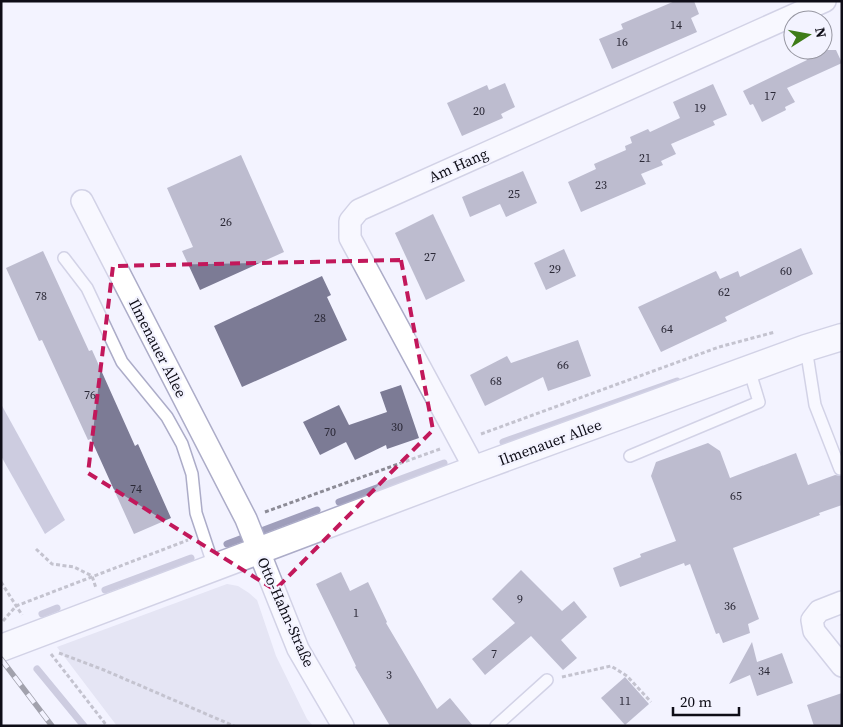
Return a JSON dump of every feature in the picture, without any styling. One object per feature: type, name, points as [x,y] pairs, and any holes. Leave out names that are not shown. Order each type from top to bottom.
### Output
[{"type":"street","name":"Am Hang","points":[[475,469],[350,238],[350,221],[359,210],[826,1]]},
{"type":"street","name":"Ilmenauer Allee","points":[[82,201],[246,519],[259,550]]},
{"type":"street","name":"Ilmenauer Allee","points":[[1,648],[475,469],[806,348],[842,337]]},
{"type":"street","name":"Otto-Hahn-Straße","points":[[259,550],[298,649],[343,726]]},
{"type":"street","points":[[842,602],[819,610],[812,620],[814,631],[842,666]]},
{"type":"lane","points":[[64,258],[88,288],[122,362],[167,418],[182,444],[192,474],[196,513],[214,567]]},
{"type":"lane","points":[[806,348],[815,405],[840,469]]},
{"type":"lane","points":[[630,456],[759,402],[750,369]]},
{"type":"lane","points":[[496,726],[547,680]]},
{"type":"path","points":[[246,519],[719,347],[782,330]]},
{"type":"path","points":[[1,623],[16,606],[203,534]]},
{"type":"path","points":[[36,548],[52,564],[74,567],[92,576],[103,610]]},
{"type":"path","points":[[1,582],[16,606]]},
{"type":"path","points":[[107,726],[46,648],[104,670],[234,726]]},
{"type":"path","points":[[574,674],[611,666],[627,676],[651,702]]},
{"type":"highlighted area","points":[[401,260],[433,430],[275,590],[88,473],[113,266]]},
{"type":"shaded area","points":[[227,584],[238,586],[257,600],[276,656],[307,719],[313,726],[117,726],[57,647]]},
{"type":"water","points":[[1,404],[65,520],[45,534],[1,456]]},
{"type":"building","points":[[675,1],[694,1],[699,14],[691,18],[697,32],[612,69],[599,39],[623,29],[621,24]]},
{"type":"building","points":[[833,50],[836,50],[842,63],[787,88],[795,102],[785,107],[786,110],[762,122],[753,104],[750,105],[743,91],[807,60],[833,60]]},
{"type":"building","points":[[505,83],[515,107],[501,114],[503,118],[462,136],[447,103],[487,85],[489,90]]},
{"type":"building","points":[[713,84],[727,115],[713,121],[715,125],[671,144],[676,154],[661,161],[663,165],[641,174],[646,184],[581,212],[568,182],[596,169],[594,164],[626,150],[625,146],[632,143],[630,137],[648,129],[650,132],[680,118],[673,102]]},
{"type":"building","points":[[241,155],[284,252],[200,290],[182,251],[193,247],[167,188]]},
{"type":"building","points":[[523,171],[537,203],[506,217],[500,204],[470,217],[462,197]]},
{"type":"building","points":[[433,214],[465,281],[426,300],[395,233]]},
{"type":"building","points":[[801,248],[813,274],[725,317],[727,321],[661,352],[638,307],[716,271],[720,279],[738,271],[740,277]]},
{"type":"building","points":[[564,249],[576,276],[546,290],[534,263]]},
{"type":"building","points":[[43,251],[89,351],[92,350],[135,446],[138,444],[171,518],[134,534],[91,439],[88,440],[42,340],[39,341],[6,268]]},
{"type":"building","points":[[322,276],[331,295],[327,297],[347,340],[242,387],[214,326]]},
{"type":"building","points":[[578,340],[591,376],[548,391],[543,377],[485,406],[470,375],[507,356],[511,363]]},
{"type":"building","points":[[401,385],[419,438],[387,449],[386,445],[355,460],[346,442],[320,455],[303,422],[339,405],[349,425],[387,412],[380,392]]},
{"type":"building","points":[[708,443],[720,451],[730,478],[796,453],[808,485],[835,475],[842,476],[842,505],[733,548],[759,619],[748,624],[750,633],[723,643],[719,633],[716,634],[690,564],[685,566],[684,563],[620,587],[613,568],[641,557],[640,554],[676,541],[651,476],[656,462]]},
{"type":"building","points":[[521,570],[562,611],[574,601],[587,617],[561,640],[577,658],[563,670],[531,636],[485,675],[472,659],[515,623],[492,599]]},
{"type":"building","points":[[341,572],[350,591],[368,582],[386,623],[437,709],[450,698],[473,726],[390,726],[355,667],[316,584]]},
{"type":"building","points":[[752,642],[757,662],[782,653],[793,683],[757,696],[750,675],[729,684]]},
{"type":"building","points":[[625,677],[649,704],[625,725],[601,698]]},
{"type":"building","points":[[842,693],[842,726],[814,726],[807,705]]},
{"type":"waterway","points":[[503,442],[677,381]]},
{"type":"waterway","points":[[339,502],[444,463]]},
{"type":"waterway","points":[[227,544],[317,510]]},
{"type":"waterway","points":[[105,590],[191,558]]},
{"type":"waterway","points":[[42,614],[57,608]]},
{"type":"waterway","points":[[37,669],[84,726]]},
{"type":"railway","points":[[1,659],[52,726]]}]
